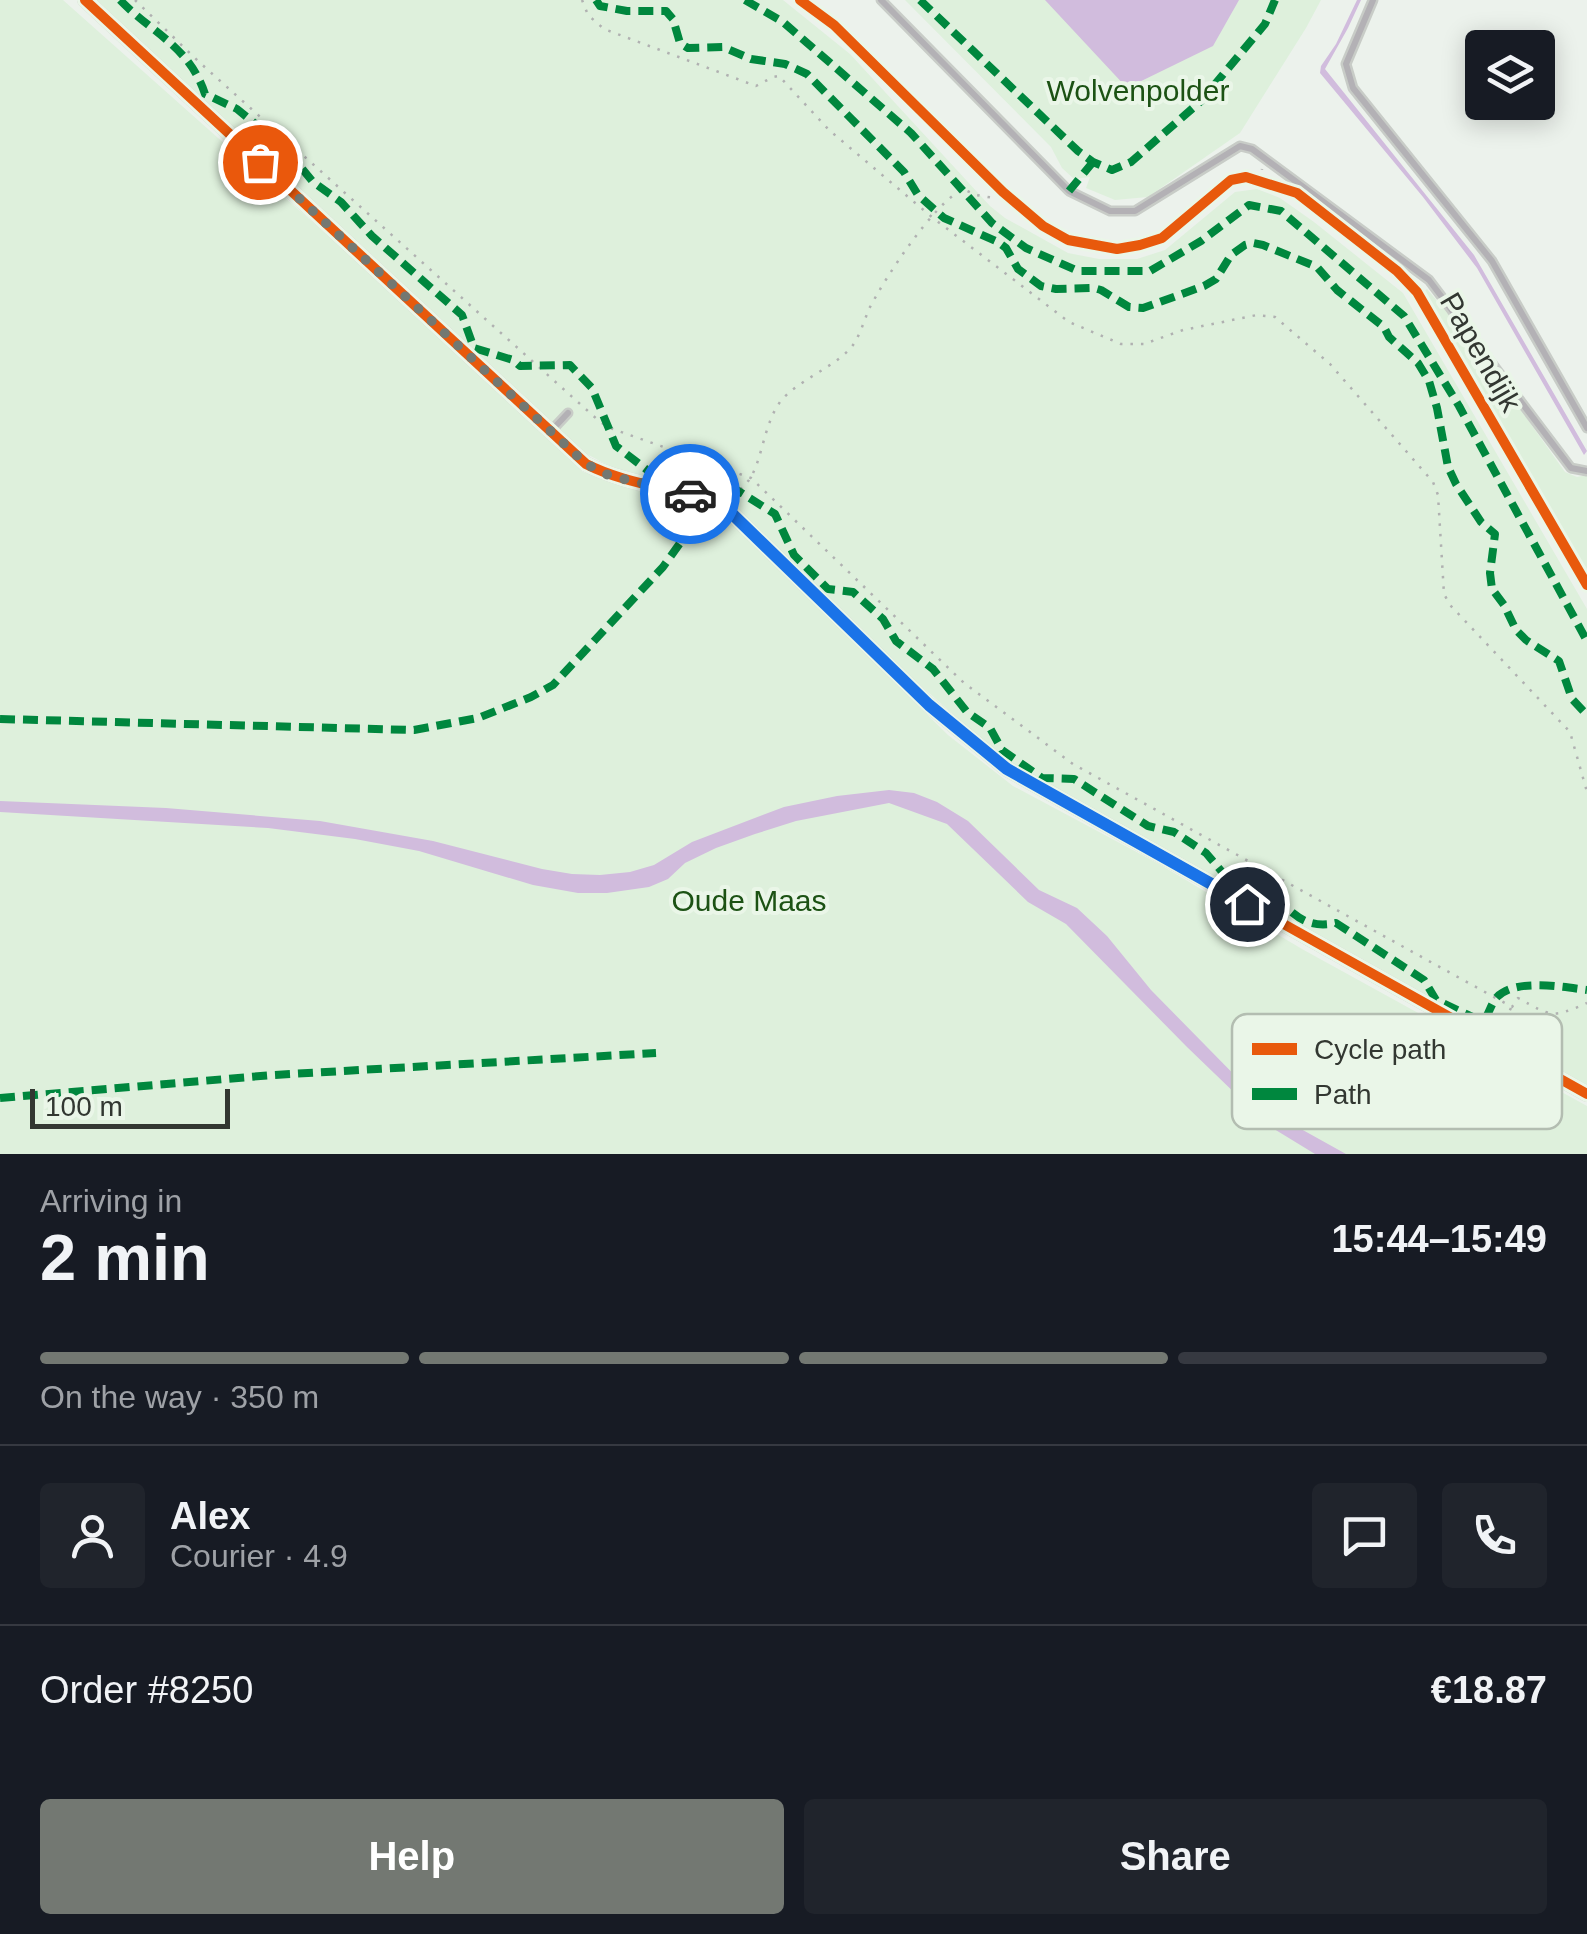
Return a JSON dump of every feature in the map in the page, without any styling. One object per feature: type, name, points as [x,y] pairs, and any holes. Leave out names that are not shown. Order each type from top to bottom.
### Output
[{"type":"street","points":[[85,0],[586,464],[610,476],[724,506],[929,705],[1007,769],[1443,1014]]},
{"type":"street","points":[[1562,1080],[1587,1094]]},
{"type":"lane","points":[[881,0],[1069,191],[1110,211],[1136,212],[1240,146],[1252,149],[1429,280],[1571,468],[1587,472]]},
{"type":"lane","points":[[1373,0],[1346,64],[1352,88],[1492,262],[1587,428]]},
{"type":"lane","points":[[550,432],[568,413]]},
{"type":"path","points":[[136,0],[598,421],[751,478],[964,682],[1073,764],[1512,1007]]},
{"type":"path","points":[[582,0],[588,15],[604,29],[756,86],[779,76],[829,130],[933,218],[1069,322],[1121,344],[1144,344],[1183,330],[1256,315],[1275,316],[1330,364],[1433,482],[1438,495],[1444,594],[1570,732],[1587,792]]},
{"type":"path","points":[[1246,177],[1268,182]]},
{"type":"path","points":[[989,178],[1016,203]]},
{"type":"path","points":[[724,506],[751,478],[770,419],[782,398],[852,346],[870,307],[936,210],[963,189],[994,198],[1003,192]]},
{"type":"path","points":[[1508,1014],[1518,998],[1549,1014]]},
{"type":"path","points":[[1558,1014],[1587,1003]]},
{"type":"green space","name":"Oude Maas","points":[[0,0],[63,0],[399,299],[583,472],[723,514],[948,735],[1013,786],[1159,864],[1420,1014],[1232,1014],[1232,1129],[1562,1129],[1562,1092],[1587,1106],[1587,1154],[0,1154]]},
{"type":"green space","points":[[94,0],[783,0],[850,54],[990,206],[1068,253],[1099,259],[1137,259],[1165,250],[1235,192],[1257,189],[1280,198],[1314,222],[1403,293],[1587,609],[1587,1086],[1562,1072],[1562,1014],[1458,1014],[1067,802],[1012,766],[887,656],[731,503],[617,470],[579,450]]},
{"type":"green space","name":"Wolvenpolder","points":[[905,0],[1321,0],[1240,133],[1148,197],[1115,200],[1086,188],[1090,177],[1074,179],[1062,168],[1051,147]]},
{"type":"green space","points":[[1427,289],[1473,343],[1565,472],[1577,477],[1587,475],[1587,576],[1423,292]]},
{"type":"shaded area","points":[[1045,0],[1239,0],[1213,46],[1127,88]]},
{"type":"shaded area","points":[[1357,0],[1361,0],[1325,69],[1474,255],[1587,451],[1584,455],[1477,268],[1320,73]]},
{"type":"shaded area","points":[[889,790],[914,793],[968,821],[1039,890],[1077,908],[1107,936],[1151,990],[1232,1072],[1232,1090],[1066,924],[1028,902],[947,824],[889,803],[796,821],[755,834],[685,863],[668,879],[649,887],[607,893],[578,893],[533,885],[419,851],[355,839],[268,828],[0,812],[0,801],[166,808],[320,821],[433,841],[542,869],[600,875],[654,865],[692,842],[784,807]]},
{"type":"shaded area","points":[[1274,1129],[1301,1129],[1346,1154],[1315,1154]]},
{"type":"marked path","points":[[120,0],[180,52],[205,94],[237,109],[287,150],[313,182],[341,202],[372,236],[462,315],[474,348],[513,360],[520,366],[570,365],[592,388],[616,446],[651,473],[685,477],[708,472],[775,514],[794,555],[828,589],[853,592],[883,619],[896,641],[933,669],[967,712],[990,728],[1002,750],[1042,778],[1074,779],[1148,826],[1174,832],[1206,853],[1228,879],[1252,879],[1300,918],[1310,923],[1336,923],[1424,980],[1436,1000],[1466,1014]]},
{"type":"marked path","points":[[596,0],[600,6],[627,11],[666,11],[673,19],[680,43],[688,48],[723,47],[807,74],[904,172],[918,195],[944,218],[998,242],[1018,269],[1041,286],[1094,288],[1129,307],[1143,308],[1216,279],[1231,255],[1253,243],[1317,267],[1337,290],[1384,327],[1389,337],[1418,363],[1429,381],[1448,467],[1481,522],[1495,534],[1492,589],[1516,630],[1559,661],[1572,699],[1587,715]]},
{"type":"marked path","points":[[745,0],[783,22],[911,133],[992,223],[1026,248],[1078,271],[1150,271],[1201,241],[1249,205],[1281,211],[1404,316],[1459,406],[1587,641]]},
{"type":"marked path","points":[[920,0],[1078,151],[1112,170],[1131,162],[1201,101],[1265,24],[1275,0]]},
{"type":"marked path","points":[[1069,191],[1093,162]]},
{"type":"marked path","points":[[0,719],[414,730],[478,718],[553,685],[663,567],[713,502]]},
{"type":"marked path","points":[[1488,1014],[1497,997],[1516,987],[1540,985],[1587,990]]},
{"type":"marked path","points":[[0,1098],[273,1075],[656,1053]]},
{"type":"cycle path","points":[[85,0],[586,464],[724,506],[929,705],[1007,769],[1444,1014]]},
{"type":"cycle path","name":"Papendijk","points":[[800,0],[834,25],[1003,192],[1043,226],[1068,240],[1117,249],[1162,238],[1231,180],[1246,177],[1297,193],[1397,271],[1417,292],[1587,585]]},
{"type":"cycle path","points":[[1562,1080],[1587,1094]]},
{"type":"way so far","points":[[260,162],[586,464],[610,476],[690,494]]},
{"type":"route","points":[[690,494],[724,506],[929,705],[1007,769],[1247,904]]}]
